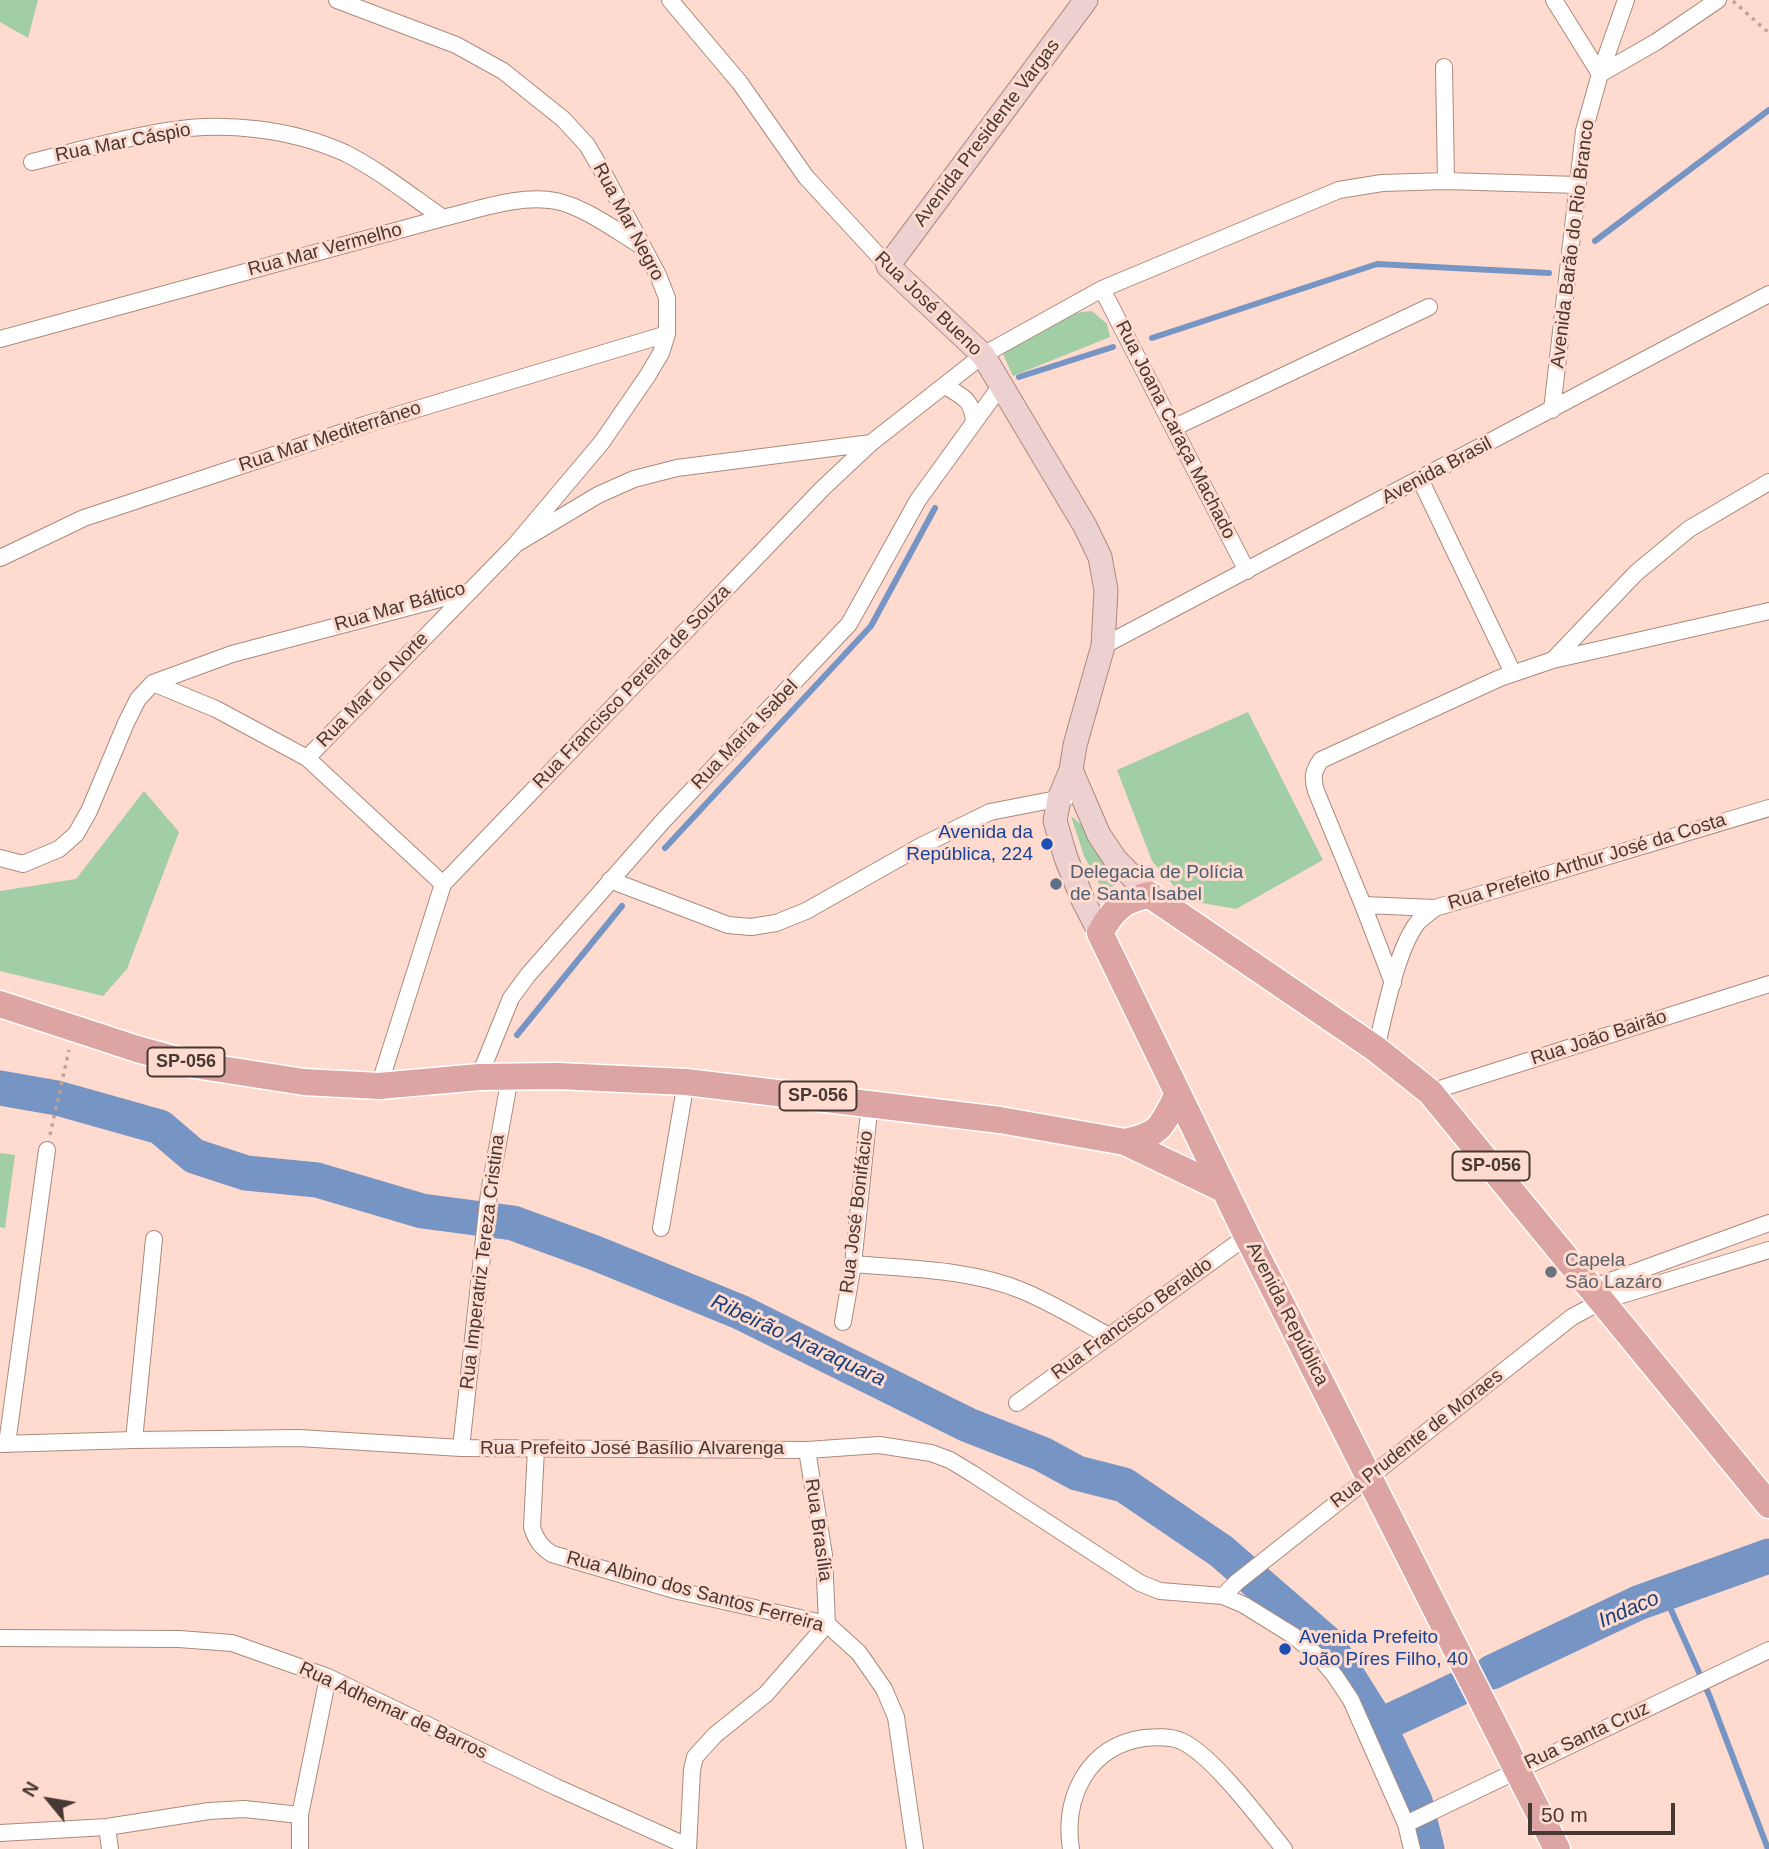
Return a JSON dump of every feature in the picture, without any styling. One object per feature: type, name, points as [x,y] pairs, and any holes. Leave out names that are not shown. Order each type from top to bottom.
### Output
[{"type":"main road","points":[[1100,933],[1118,907],[1132,898],[1150,895]]},
{"type":"main road","name":"SP-056","points":[[1150,895],[1376,1049],[1430,1092],[1768,1502]]},
{"type":"main road","name":"Avenida República","points":[[1100,933],[1177,1096],[1557,1849]]},
{"type":"main road","name":"SP-056","points":[[0,1003],[195,1065],[304,1082],[379,1086],[479,1077],[558,1076],[687,1082],[870,1102],[1000,1120],[1125,1142],[1225,1190]]},
{"type":"main road","name":"SP-056","points":[[1125,1142],[1146,1137],[1158,1130],[1177,1096]]},
{"type":"street","name":"Rua Mar Negro","points":[[337,0],[456,45],[503,71],[563,119],[587,145],[645,248],[667,298],[667,334],[661,353],[648,375],[602,442],[516,544]]},
{"type":"street","name":"Rua José Bueno","points":[[670,0],[740,83],[806,177],[888,266],[983,355],[1085,526],[1100,557],[1106,590],[1103,646],[1075,745],[1071,770]]},
{"type":"street","name":"Avenida Presidente Vargas","points":[[888,266],[1086,0]]},
{"type":"street","points":[[1554,0],[1600,74],[1656,42],[1718,0]]},
{"type":"street","name":"Avenida Barão do Rio Branco","points":[[1552,410],[1584,131],[1600,74],[1626,0]]},
{"type":"street","points":[[1444,67],[1446,181]]},
{"type":"street","name":"Rua Mar Cáspio","points":[[32,162],[167,131],[203,127],[270,132],[310,140],[346,154],[443,218]]},
{"type":"street","name":"Rua Francisco Pereira de Souza","points":[[379,1086],[443,884],[823,488],[871,443],[983,355],[1102,289],[1339,190],[1382,183],[1446,181],[1578,185]]},
{"type":"street","name":"Rua Mar Vermelho","points":[[0,339],[443,218],[517,202],[556,201],[573,206],[645,248]]},
{"type":"street","name":"Rua Joana Caraça Machado","points":[[1102,289],[1247,571]]},
{"type":"street","name":"Avenida Brasil","points":[[1103,646],[1769,294]]},
{"type":"street","points":[[1175,428],[1429,307]]},
{"type":"street","name":"Rua Mar Mediterrâneo","points":[[0,558],[97,513],[367,424],[667,334]]},
{"type":"street","name":"Rua Maria Isabel","points":[[479,1077],[511,998],[610,880],[849,624],[918,500],[1002,384]]},
{"type":"street","points":[[945,386],[967,400],[973,408],[974,422]]},
{"type":"street","name":"Rua Mar Báltico","points":[[153,683],[232,654],[468,591],[516,544],[598,495],[634,479],[677,468],[871,443]]},
{"type":"street","points":[[1420,480],[1513,673]]},
{"type":"street","points":[[1553,660],[1636,573],[1689,529],[1769,482]]},
{"type":"street","name":"Rua Mar do Norte","points":[[307,758],[468,591]]},
{"type":"street","points":[[1392,983],[1316,792],[1314,769],[1321,760],[1513,673],[1553,660],[1769,611]]},
{"type":"street","points":[[0,858],[23,864],[59,849],[76,834],[89,811],[138,699],[153,683],[216,709],[307,758],[443,884]]},
{"type":"street","name":"Avenida República","points":[[1071,770],[1070,796],[1055,821],[1083,900],[1100,933]]},
{"type":"street","points":[[610,880],[728,925],[751,927],[776,923],[806,911],[921,846],[990,812],[1070,796],[1090,819],[1115,859],[1150,895]]},
{"type":"street","name":"Rua Prefeito Arthur José da Costa","points":[[1376,1049],[1392,983],[1418,922],[1436,908],[1769,808]]},
{"type":"street","points":[[1363,905],[1436,908]]},
{"type":"street","name":"Rua João Bairão","points":[[1430,1092],[1769,984]]},
{"type":"street","name":"Rua Imperatriz Tereza Cristina","points":[[461,1448],[489,1193],[510,1077]]},
{"type":"street","points":[[661,1228],[687,1082]]},
{"type":"street","name":"Rua José Bonifácio","points":[[843,1322],[853,1264],[870,1102]]},
{"type":"street","points":[[4,1444],[47,1150]]},
{"type":"street","points":[[1596,1295],[1769,1223]]},
{"type":"street","name":"Rua Francisco Beraldo","points":[[1017,1403],[1247,1236]]},
{"type":"street","points":[[134,1440],[153,1239]]},
{"type":"street","points":[[1596,1295],[1769,1250]]},
{"type":"street","points":[[853,1264],[950,1273],[992,1282],[1023,1291],[1109,1336]]},
{"type":"street","name":"Rua Prudente de Moraes","points":[[1223,1596],[1255,1567],[1572,1317],[1596,1295]]},
{"type":"street","name":"Rua Prefeito José Basílio Alvarenga","points":[[4,1444],[299,1438],[461,1448],[536,1449],[807,1450],[879,1445],[931,1453],[950,1460],[1140,1583],[1168,1592],[1223,1596]]},
{"type":"street","name":"Rua Albino dos Santos Ferreira","points":[[536,1449],[532,1527],[543,1548],[678,1591],[827,1624],[859,1653],[884,1689],[896,1717],[915,1849]]},
{"type":"street","name":"Rua Brasília","points":[[807,1450],[824,1555],[827,1624]]},
{"type":"street","points":[[1223,1596],[1244,1605],[1294,1636],[1321,1659],[1335,1676],[1351,1700],[1410,1823],[1412,1849]]},
{"type":"street","points":[[688,1848],[695,1757],[715,1735],[766,1695],[827,1624]]},
{"type":"street","name":"Rua Adhemar de Barros","points":[[0,1638],[179,1639],[232,1643],[328,1677],[688,1848]]},
{"type":"street","name":"Rua Santa Cruz","points":[[1410,1823],[1769,1650]]},
{"type":"street","points":[[300,1849],[300,1815],[328,1677]]},
{"type":"street","points":[[1071,1849],[1068,1830],[1071,1802],[1084,1774],[1104,1754],[1127,1741],[1157,1737],[1181,1741],[1206,1759],[1249,1805],[1284,1849]]},
{"type":"street","points":[[0,1833],[107,1827],[209,1811],[244,1809],[300,1815]]},
{"type":"street","points":[[107,1827],[110,1849]]},
{"type":"path","points":[[1732,0],[1769,33]]},
{"type":"path","points":[[47,1150],[74,1028]]},
{"type":"green space","points":[[0,0],[38,0],[28,38],[0,22]]},
{"type":"green space","points":[[1092,311],[1107,324],[1110,337],[1013,376],[1002,352],[1057,320]]},
{"type":"green space","points":[[1248,712],[1323,860],[1236,909],[1186,900],[1152,861],[1117,770]]},
{"type":"green space","points":[[144,791],[179,832],[127,969],[103,996],[0,971],[0,891],[76,879]]},
{"type":"green space","points":[[1071,816],[1083,826],[1117,884],[1103,891],[1084,856]]},
{"type":"green space","points":[[0,1153],[15,1155],[5,1228],[0,1227]]},
{"type":"waterway","points":[[1595,241],[1769,110]]},
{"type":"waterway","points":[[1152,338],[1377,264],[1549,273]]},
{"type":"waterway","points":[[1019,377],[1113,347]]},
{"type":"waterway","points":[[665,848],[871,626],[935,508]]},
{"type":"waterway","points":[[517,1035],[622,906]]},
{"type":"waterway","name":"Ribeirão Araraquara","points":[[0,1088],[57,1098],[160,1127],[194,1156],[246,1173],[317,1180],[422,1211],[513,1223],[740,1312],[968,1425],[1042,1454],[1077,1473],[1124,1485],[1221,1551],[1327,1643],[1379,1726],[1415,1801],[1427,1849]]},
{"type":"waterway","name":"Indaco","points":[[1492,1672],[1638,1603],[1769,1556]]},
{"type":"waterway","points":[[1664,1594],[1710,1697],[1768,1849]]},
{"type":"waterway","name":"Indaco","points":[[1379,1726],[1462,1687]]},
{"type":"place","name":"Avenida da República, 224","points":[[1047,844]]},
{"type":"place","name":"Delegacia de Polícia de Santa Isabel","points":[[1056,884]]},
{"type":"place","name":"Capela São Lazáro","points":[[1551,1272]]},
{"type":"place","name":"Avenida Prefeito João Píres Filho, 40","points":[[1285,1649]]}]
